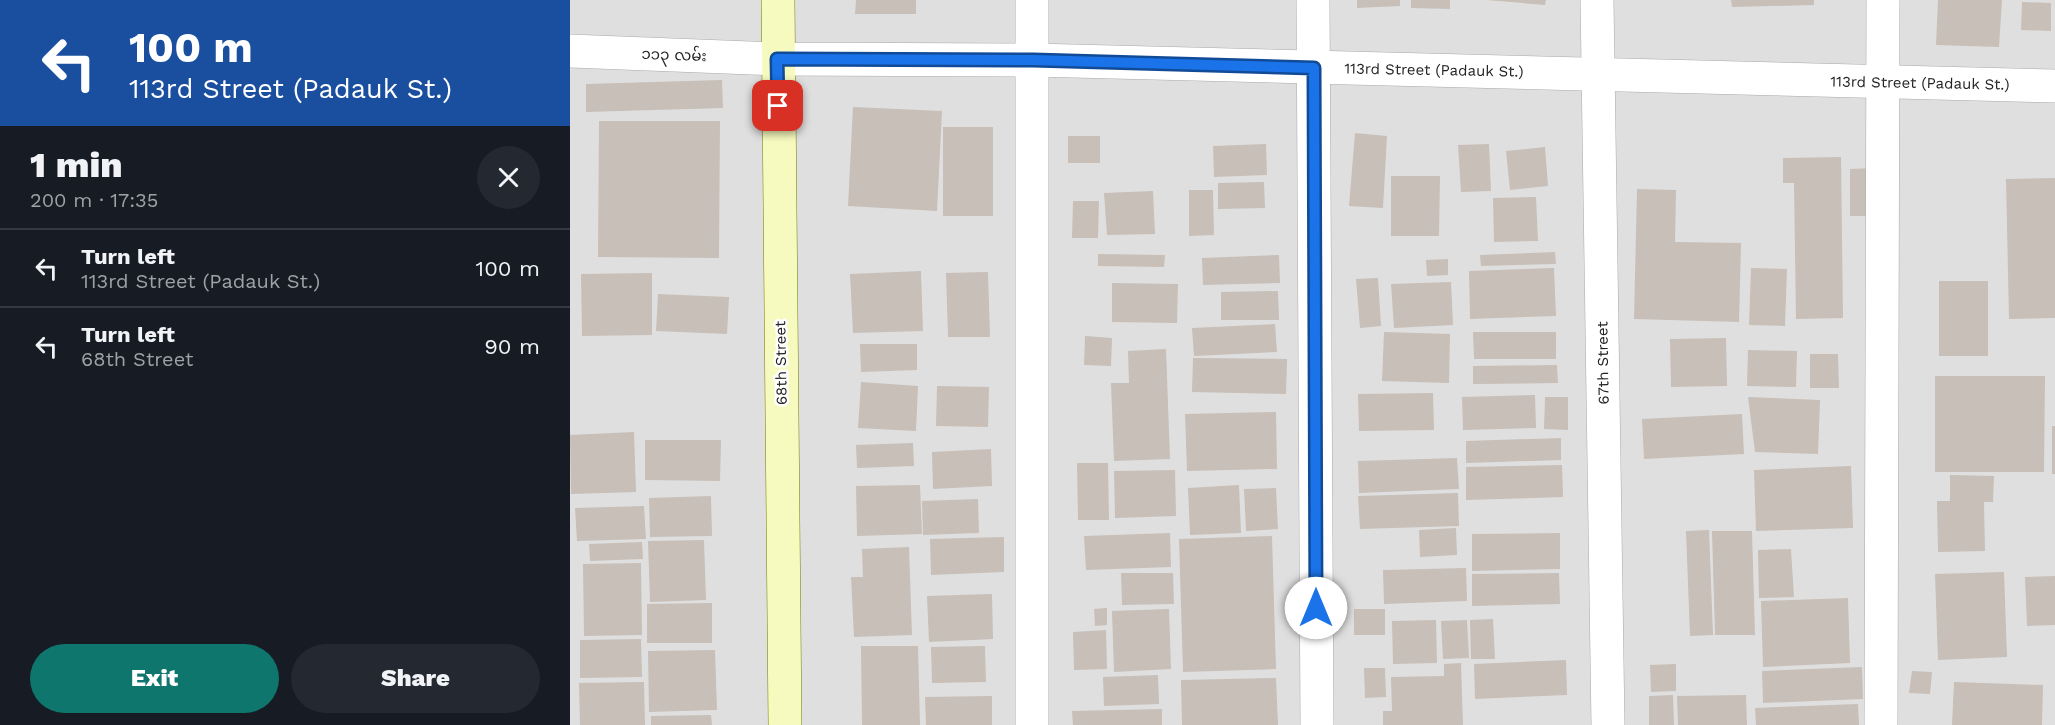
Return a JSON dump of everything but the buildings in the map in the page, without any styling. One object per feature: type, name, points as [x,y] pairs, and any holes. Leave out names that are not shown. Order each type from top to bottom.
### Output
[{"type":"main road","name":"68th Street","points":[[778,0],[785,725]]},
{"type":"street","points":[[1032,0],[1032,725]]},
{"type":"street","points":[[1313,0],[1317,725]]},
{"type":"street","name":"67th Street","points":[[1597,0],[1608,725]]},
{"type":"street","points":[[1881,725],[1885,83],[1883,0]]},
{"type":"street","name":"၁၁၃ လမ်း","points":[[570,51],[777,59]]},
{"type":"street","name":"113rd Street (Padauk St.)","points":[[777,59],[1033,60],[2055,86]]},
{"type":"shaded area","points":[[570,0],[2055,0],[2055,725],[570,725]]},
{"type":"route","points":[[778,106],[777,59],[1033,60],[1314,68],[1316,608]]}]
